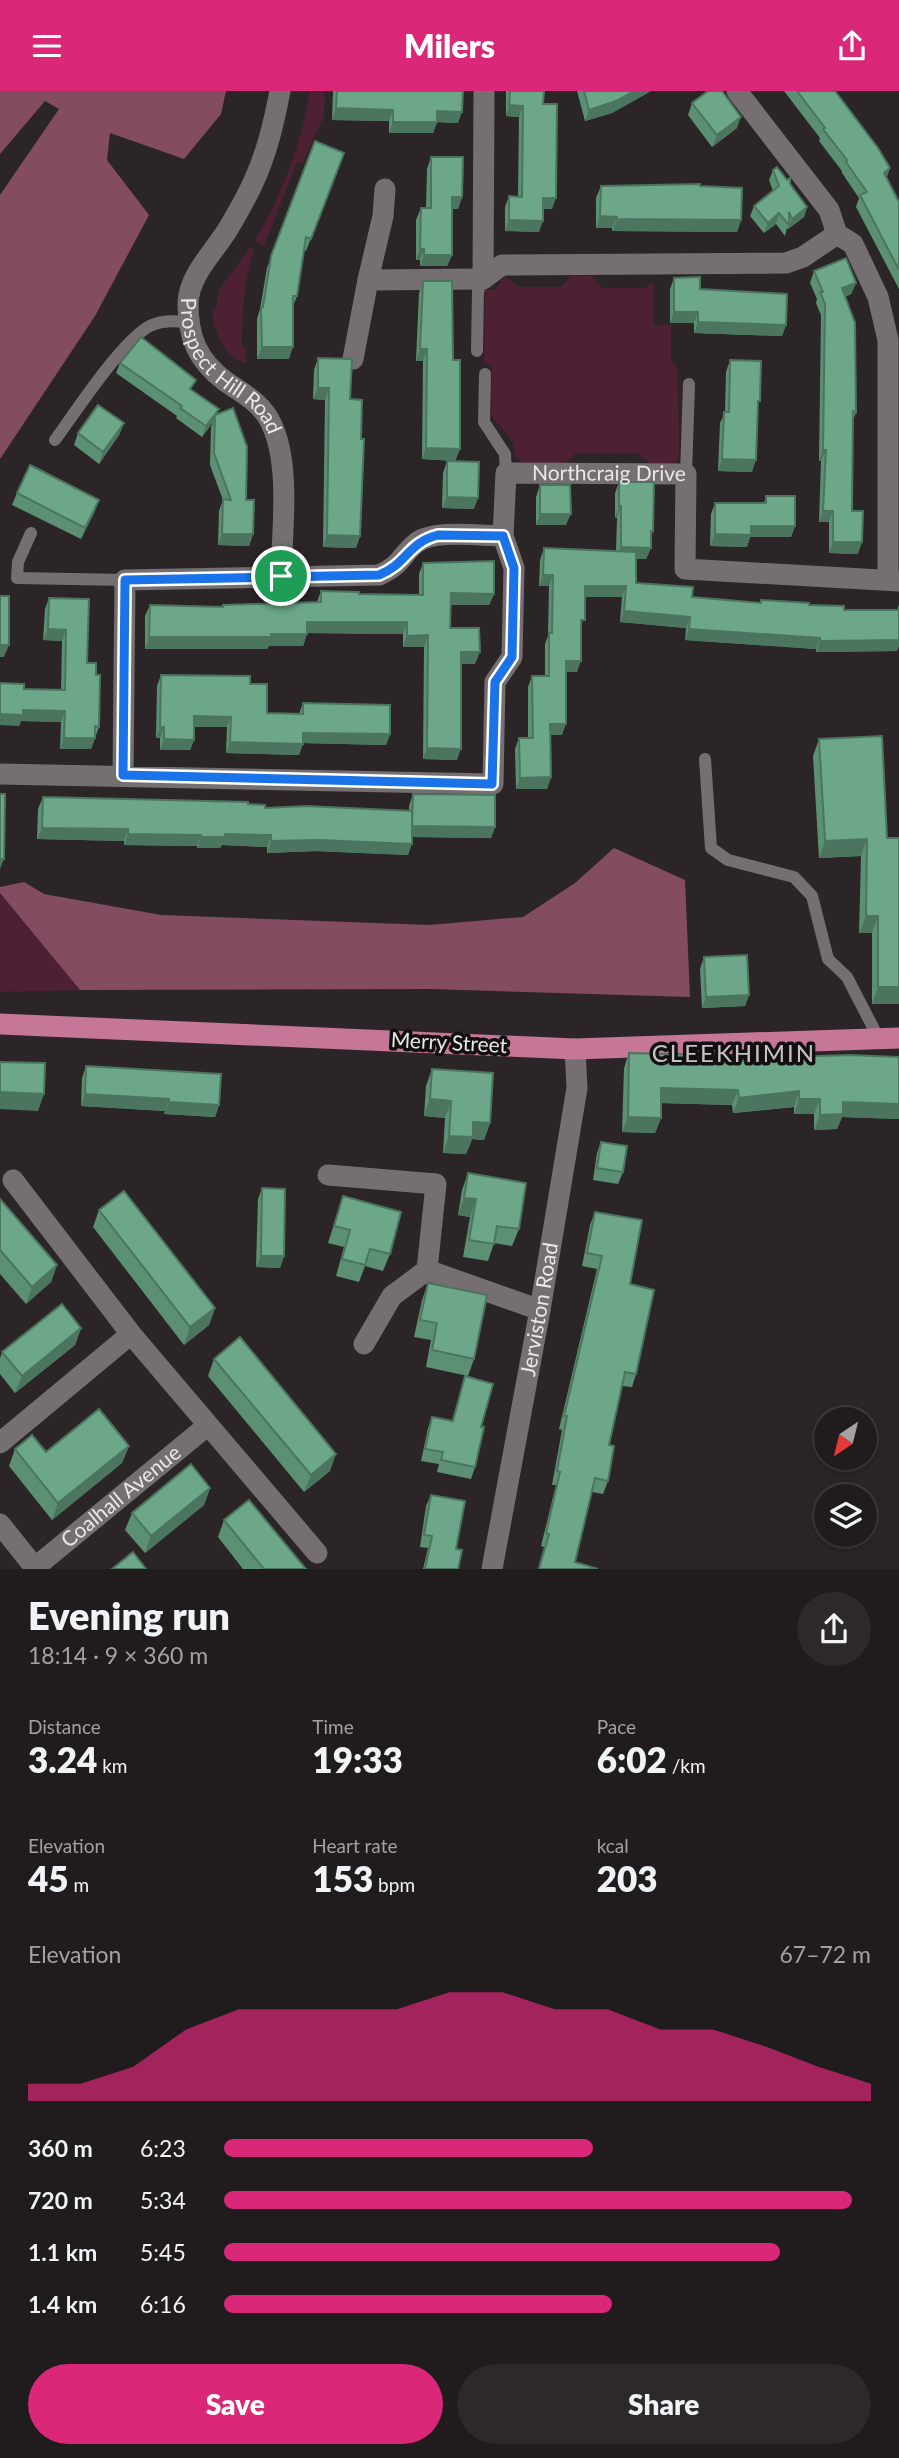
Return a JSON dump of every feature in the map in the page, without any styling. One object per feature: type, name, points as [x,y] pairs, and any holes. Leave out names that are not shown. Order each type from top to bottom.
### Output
[{"type":"main road","name":"Merry Street","points":[[0,1024],[575,1049],[889,1038]]},
{"type":"street","name":"Prospect Hill Road","points":[[280,91],[271,135],[254,182],[227,231],[195,279],[188,299],[192,341],[204,361],[224,381],[260,405],[271,422],[279,444],[282,482],[281,576]]},
{"type":"street","points":[[483,279],[484,91]]},
{"type":"street","name":"Northcraig Drive","points":[[503,536],[506,474],[686,474],[685,569],[893,581],[888,340],[878,297],[853,244],[837,234],[829,210],[737,91]]},
{"type":"street","points":[[353,359],[383,216],[384,189]]},
{"type":"street","points":[[368,280],[483,279],[502,265],[786,263],[803,257],[837,234]]},
{"type":"street","points":[[0,773],[492,784],[495,682],[512,657],[514,568],[503,536],[438,535],[427,538],[415,544],[390,571],[379,575],[125,580],[123,775]]},
{"type":"street","name":"Jerviston Road","points":[[492,1569],[540,1310],[577,1088],[575,1049]]},
{"type":"street","points":[[328,1175],[436,1184],[427,1270],[392,1296],[364,1344]]},
{"type":"street","points":[[13,1180],[131,1334],[317,1553]]},
{"type":"street","points":[[427,1270],[540,1310]]},
{"type":"street","points":[[0,1443],[131,1334]]},
{"type":"street","name":"Coalhall Avenue","points":[[35,1568],[207,1426]]},
{"type":"street","points":[[0,1524],[35,1568]]},
{"type":"lane","points":[[477,351],[478,291],[483,279]]},
{"type":"lane","points":[[55,440],[131,337],[150,325],[167,321],[189,322]]},
{"type":"lane","points":[[485,374],[484,422],[506,454],[506,474]]},
{"type":"lane","points":[[686,474],[689,384]]},
{"type":"lane","points":[[31,533],[18,562],[17,578],[125,580]]},
{"type":"lane","points":[[705,759],[711,848],[728,860],[794,877],[812,896],[828,960],[847,977],[889,1038]]},
{"type":"shaded area","points":[[0,91],[226,91],[221,114],[184,159],[110,133],[107,160],[149,215],[95,316],[0,459],[0,195],[59,109],[45,101],[0,154]]},
{"type":"shaded area","points":[[310,91],[325,91],[324,116],[302,164],[297,162],[264,246],[255,240],[290,168]]},
{"type":"shaded area","points":[[250,247],[254,250],[242,321],[242,346],[246,348],[246,364],[231,355],[221,342],[212,310],[216,309],[219,290]]},
{"type":"shaded area","points":[[505,276],[518,287],[561,287],[571,276],[591,276],[602,288],[645,288],[653,281],[654,325],[671,325],[671,360],[678,369],[679,458],[674,465],[652,465],[638,453],[575,454],[563,465],[522,464],[515,456],[512,441],[491,415],[492,365],[484,364],[485,290],[494,290]]},
{"type":"shaded area","points":[[614,848],[685,880],[690,997],[431,989],[80,990],[0,893],[0,887],[24,882],[44,894],[161,915],[429,925],[523,917],[575,883]]},
{"type":"shaded area","points":[[0,893],[80,990],[0,992]]},
{"type":"building","points":[[337,91],[463,91],[462,112],[437,111],[437,122],[393,122],[393,110],[336,108]]},
{"type":"building","points":[[510,91],[544,91],[543,104],[557,104],[556,198],[543,198],[543,221],[509,220],[509,196],[522,197],[523,106],[509,105]]},
{"type":"building","points":[[584,91],[634,91],[616,101],[589,110]]},
{"type":"building","points":[[708,91],[722,91],[741,117],[717,135],[692,103]]},
{"type":"building","points":[[797,91],[835,91],[890,168],[884,173],[899,202],[899,270],[860,195],[867,192]]},
{"type":"building","points":[[315,141],[344,153],[311,239],[306,237],[297,296],[293,296],[293,347],[262,347],[261,307],[271,256]]},
{"type":"building","points":[[431,157],[463,157],[462,197],[452,197],[452,255],[424,255],[424,249],[420,249],[421,208],[431,208]]},
{"type":"building","points":[[777,167],[787,180],[790,178],[790,184],[807,207],[792,219],[789,212],[789,225],[779,213],[768,223],[754,206],[779,186],[773,170]]},
{"type":"building","points":[[700,184],[742,188],[741,220],[617,219],[600,216],[601,186]]},
{"type":"building","points":[[846,258],[856,283],[842,288],[855,323],[856,412],[853,411],[852,511],[863,511],[862,542],[833,542],[833,511],[823,511],[826,450],[823,450],[825,304],[814,271]]},
{"type":"building","points":[[700,277],[700,289],[787,294],[786,325],[698,322],[698,312],[674,312],[674,278]]},
{"type":"building","points":[[423,281],[452,281],[453,360],[460,360],[460,449],[426,448],[427,349],[420,349]]},
{"type":"building","points":[[141,337],[196,380],[190,389],[219,409],[206,426],[120,363]]},
{"type":"building","points":[[318,358],[352,359],[350,399],[362,400],[361,439],[364,439],[360,536],[327,535],[329,388],[318,388]]},
{"type":"building","points":[[730,360],[761,361],[756,460],[722,459],[724,412],[729,412]]},
{"type":"building","points":[[98,405],[124,423],[103,452],[78,433]]},
{"type":"building","points":[[233,408],[247,447],[246,500],[254,500],[253,534],[222,534],[223,499],[231,500],[214,453],[215,415]]},
{"type":"building","points":[[447,461],[479,462],[478,498],[447,497]]},
{"type":"building","points":[[30,465],[99,500],[85,528],[17,493]]},
{"type":"building","points":[[619,482],[654,482],[651,548],[621,547]]},
{"type":"building","points":[[540,485],[570,485],[571,514],[540,514]]},
{"type":"building","points":[[766,496],[795,496],[795,526],[751,526],[751,535],[715,534],[715,503],[766,503]]},
{"type":"building","points":[[544,548],[636,552],[636,583],[693,587],[692,597],[761,603],[761,600],[809,603],[844,606],[844,610],[899,610],[899,640],[820,641],[820,638],[689,629],[690,617],[624,611],[626,586],[585,586],[585,620],[581,620],[581,661],[566,661],[566,724],[550,724],[551,777],[520,778],[519,738],[533,738],[532,676],[549,676],[553,575],[543,575]]},
{"type":"building","points":[[494,561],[494,594],[451,593],[450,628],[479,628],[480,652],[461,652],[461,749],[427,748],[428,635],[407,636],[407,622],[307,622],[307,634],[271,634],[272,637],[149,637],[150,605],[223,607],[321,602],[321,591],[423,595],[423,563]]},
{"type":"building","points":[[0,596],[9,596],[9,645],[0,645]]},
{"type":"building","points":[[49,598],[89,599],[87,663],[96,663],[96,675],[100,675],[99,727],[95,726],[95,738],[64,738],[65,711],[23,710],[23,715],[0,714],[0,683],[24,684],[24,689],[65,690],[66,630],[48,629]]},
{"type":"building","points":[[161,675],[250,676],[250,684],[267,684],[267,713],[303,714],[303,703],[390,705],[390,734],[303,733],[303,744],[230,742],[231,717],[194,716],[194,740],[164,739],[164,727],[160,727]]},
{"type":"building","points":[[882,736],[887,838],[899,838],[899,987],[878,987],[878,916],[866,916],[867,839],[825,841],[819,739]]},
{"type":"building","points":[[0,794],[5,794],[4,859],[0,859]]},
{"type":"building","points":[[413,794],[495,795],[495,827],[412,826]]},
{"type":"building","points":[[43,797],[248,802],[265,805],[265,808],[306,806],[412,811],[412,844],[271,841],[271,835],[225,834],[224,837],[201,837],[128,834],[128,829],[42,828]]},
{"type":"building","points":[[747,955],[749,995],[706,997],[704,957]]},
{"type":"building","points":[[629,1053],[711,1055],[711,1064],[785,1057],[899,1057],[899,1104],[843,1102],[843,1114],[820,1115],[820,1099],[799,1099],[799,1091],[739,1098],[738,1090],[661,1088],[661,1118],[628,1117]]},
{"type":"building","points":[[0,1062],[45,1063],[44,1094],[0,1092]]},
{"type":"building","points":[[86,1066],[221,1074],[219,1105],[85,1094]]},
{"type":"building","points":[[432,1069],[493,1073],[490,1123],[473,1122],[473,1137],[449,1136],[451,1101],[430,1099]]},
{"type":"building","points":[[601,1142],[627,1146],[623,1172],[597,1168]]},
{"type":"building","points":[[468,1173],[526,1183],[519,1229],[497,1226],[494,1244],[469,1240],[476,1199],[464,1198]]},
{"type":"building","points":[[262,1188],[285,1189],[284,1256],[261,1256]]},
{"type":"building","points":[[124,1191],[215,1308],[190,1327],[99,1210]]},
{"type":"building","points":[[343,1196],[401,1212],[390,1254],[370,1249],[365,1265],[342,1259],[350,1230],[334,1226]]},
{"type":"building","points":[[0,1199],[57,1265],[32,1287],[0,1250]]},
{"type":"building","points":[[595,1212],[642,1220],[630,1284],[654,1290],[636,1374],[625,1372],[609,1445],[614,1446],[608,1481],[595,1478],[575,1562],[598,1569],[539,1569],[549,1534],[546,1533],[560,1472],[557,1471],[567,1416],[564,1416],[602,1256],[587,1253]]},
{"type":"building","points":[[428,1283],[487,1295],[474,1359],[432,1350],[437,1323],[420,1320]]},
{"type":"building","points":[[62,1304],[81,1328],[22,1376],[2,1352]]},
{"type":"building","points":[[240,1337],[336,1454],[311,1475],[214,1359]]},
{"type":"building","points":[[465,1376],[493,1384],[481,1427],[484,1427],[475,1467],[441,1460],[443,1452],[425,1449],[432,1417],[453,1421]]},
{"type":"building","points":[[99,1409],[129,1446],[58,1503],[15,1449],[32,1435],[46,1452]]},
{"type":"building","points":[[191,1464],[210,1488],[151,1536],[132,1513]]},
{"type":"building","points":[[431,1495],[465,1501],[456,1549],[462,1550],[458,1569],[425,1569],[432,1536],[424,1535]]},
{"type":"building","points":[[249,1500],[306,1569],[264,1569],[224,1520]]},
{"type":"building","points":[[133,1552],[146,1569],[112,1569]]},
{"type":"district","name":"CLEEKHIMIN","points":[[734,1054]]},
{"type":"route","points":[[438,535],[503,536],[514,568],[512,657],[495,682],[492,784],[123,775],[125,580],[281,576],[379,575],[390,571],[415,544],[427,538],[438,535]]}]
